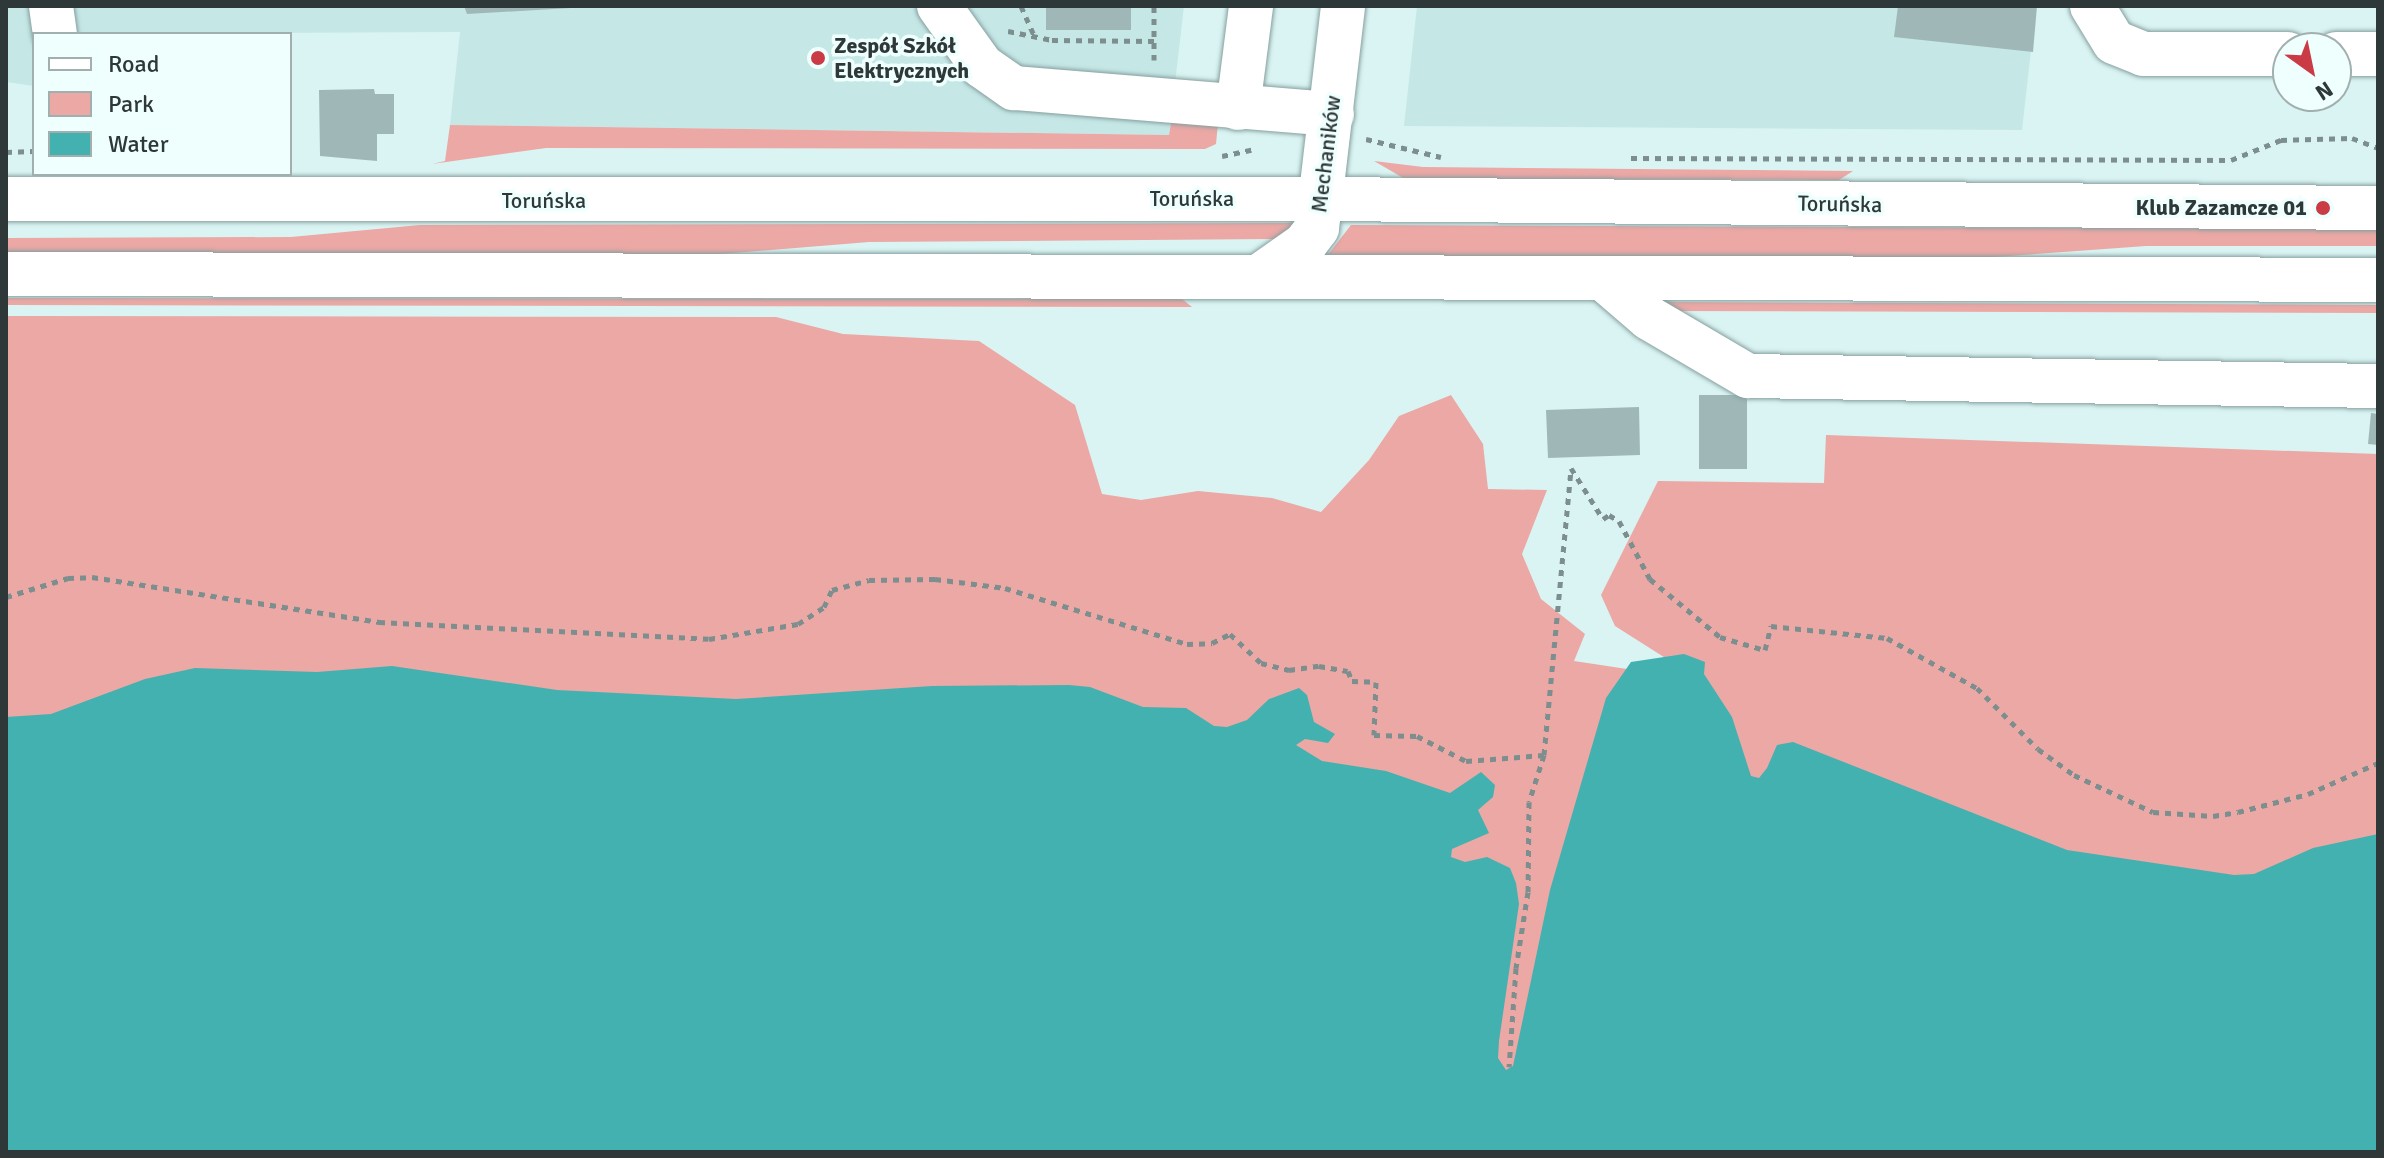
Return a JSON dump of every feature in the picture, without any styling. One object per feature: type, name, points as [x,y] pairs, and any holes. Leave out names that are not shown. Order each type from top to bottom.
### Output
[{"type":"main road","points":[[51,6],[55,32]]},
{"type":"main road","points":[[1238,108],[1251,6]]},
{"type":"main road","name":"Mechaników","points":[[1261,275],[1305,244],[1317,228],[1321,199],[1344,126],[1343,6]]},
{"type":"main road","points":[[2092,6],[2114,42],[2143,54],[2272,54]]},
{"type":"main road","points":[[943,12],[982,66],[1014,88],[1238,108],[1344,126]]},
{"type":"main road","points":[[2352,54],[2378,54]]},
{"type":"main road","name":"Toruńska","points":[[6,199],[75,186],[2378,208]]},
{"type":"main road","points":[[6,274],[2378,280]]},
{"type":"main road","points":[[1605,280],[1649,318],[1748,376],[2378,386]]},
{"type":"path","points":[[1021,6],[1034,36]]},
{"type":"path","points":[[1154,6],[1154,101]]},
{"type":"path","points":[[943,12],[1034,36],[1154,41]]},
{"type":"path","points":[[1344,126],[1450,157]]},
{"type":"path","points":[[1623,158],[2231,160],[2250,155],[2281,140],[2352,138],[2378,148]]},
{"type":"path","points":[[6,152],[32,151]]},
{"type":"path","points":[[1509,1067],[1516,968],[1528,892],[1529,802],[1544,755],[1571,468],[1603,519],[1609,515],[1619,521],[1650,579],[1720,637],[1765,650],[1771,626],[1887,638],[1977,688],[2038,749],[2074,775],[2139,807],[2186,815],[2238,812],[2308,794],[2378,763]]},
{"type":"path","points":[[6,597],[68,578],[92,577],[379,622],[709,639],[798,624],[824,607],[832,590],[869,580],[935,579],[1005,588],[1187,644],[1212,643],[1230,634],[1261,663],[1289,670],[1319,666],[1348,671],[1352,681],[1376,682],[1374,735],[1417,736],[1466,761],[1544,755]]},
{"type":"shaded area","name":"Zespół Szkół Elektrycznych","points":[[6,6],[1184,6],[1169,135],[450,125],[460,32],[32,32],[32,86],[6,82]]},
{"type":"shaded area","points":[[1417,6],[2036,6],[2022,130],[1404,126]]},
{"type":"green space","points":[[1173,110],[1219,113],[1216,144],[1205,149],[546,148],[432,164],[445,161],[450,125],[1169,135]]},
{"type":"green space","points":[[1374,161],[1423,167],[1853,171],[1839,180],[1405,179]]},
{"type":"green space","points":[[1294,223],[1292,231],[1273,239],[869,242],[697,256],[6,254],[6,238],[291,237],[420,225]]},
{"type":"green space","points":[[1351,225],[2378,229],[2378,246],[2146,246],[1967,259],[1327,256]]},
{"type":"green space","points":[[6,298],[1182,299],[1192,307],[6,305]]},
{"type":"green space","points":[[1660,302],[2378,305],[2378,313],[1664,311]]},
{"type":"green space","points":[[6,316],[776,317],[843,334],[979,341],[1075,405],[1102,494],[1141,500],[1198,491],[1272,498],[1321,512],[1369,460],[1399,416],[1451,395],[1483,444],[1488,489],[1547,490],[1522,554],[1541,599],[1585,634],[1574,661],[1700,680],[1615,626],[1601,595],[1658,481],[1824,483],[1826,435],[2378,454],[2378,1152],[6,1152]]},
{"type":"water","points":[[1684,654],[1705,662],[1704,674],[1732,717],[1751,776],[1759,778],[1777,745],[1793,742],[2067,850],[2234,875],[2254,874],[2313,848],[2378,834],[2378,1152],[6,1152],[6,717],[51,714],[145,679],[195,668],[317,672],[392,666],[557,690],[736,699],[932,686],[1069,685],[1090,687],[1143,707],[1186,708],[1214,726],[1227,727],[1247,720],[1269,699],[1299,688],[1307,695],[1314,722],[1335,734],[1328,743],[1305,739],[1296,745],[1322,761],[1386,771],[1450,793],[1481,772],[1495,785],[1493,797],[1478,810],[1489,833],[1452,849],[1451,857],[1465,862],[1487,857],[1510,868],[1516,883],[1519,904],[1498,1058],[1506,1070],[1513,1066],[1550,890],[1606,698],[1631,662]]},
{"type":"building","points":[[464,6],[571,6],[571,8],[467,14]]},
{"type":"building","points":[[1046,6],[1131,6],[1131,30],[1046,30]]},
{"type":"building","points":[[1898,6],[2037,6],[2033,52],[1894,37]]},
{"type":"building","points":[[374,89],[375,94],[394,94],[394,134],[377,134],[377,161],[320,156],[319,90]]},
{"type":"building","points":[[1699,395],[1747,395],[1747,469],[1699,469]]},
{"type":"building","points":[[1639,407],[1640,455],[1548,458],[1546,410]]},
{"type":"building","points":[[2371,413],[2378,414],[2378,445],[2368,444]]},
{"type":"place","name":"Zespół Szkół Elektrycznych","points":[[818,58]]},
{"type":"place","name":"Klub Zazamcze 01","points":[[2323,208]]}]
